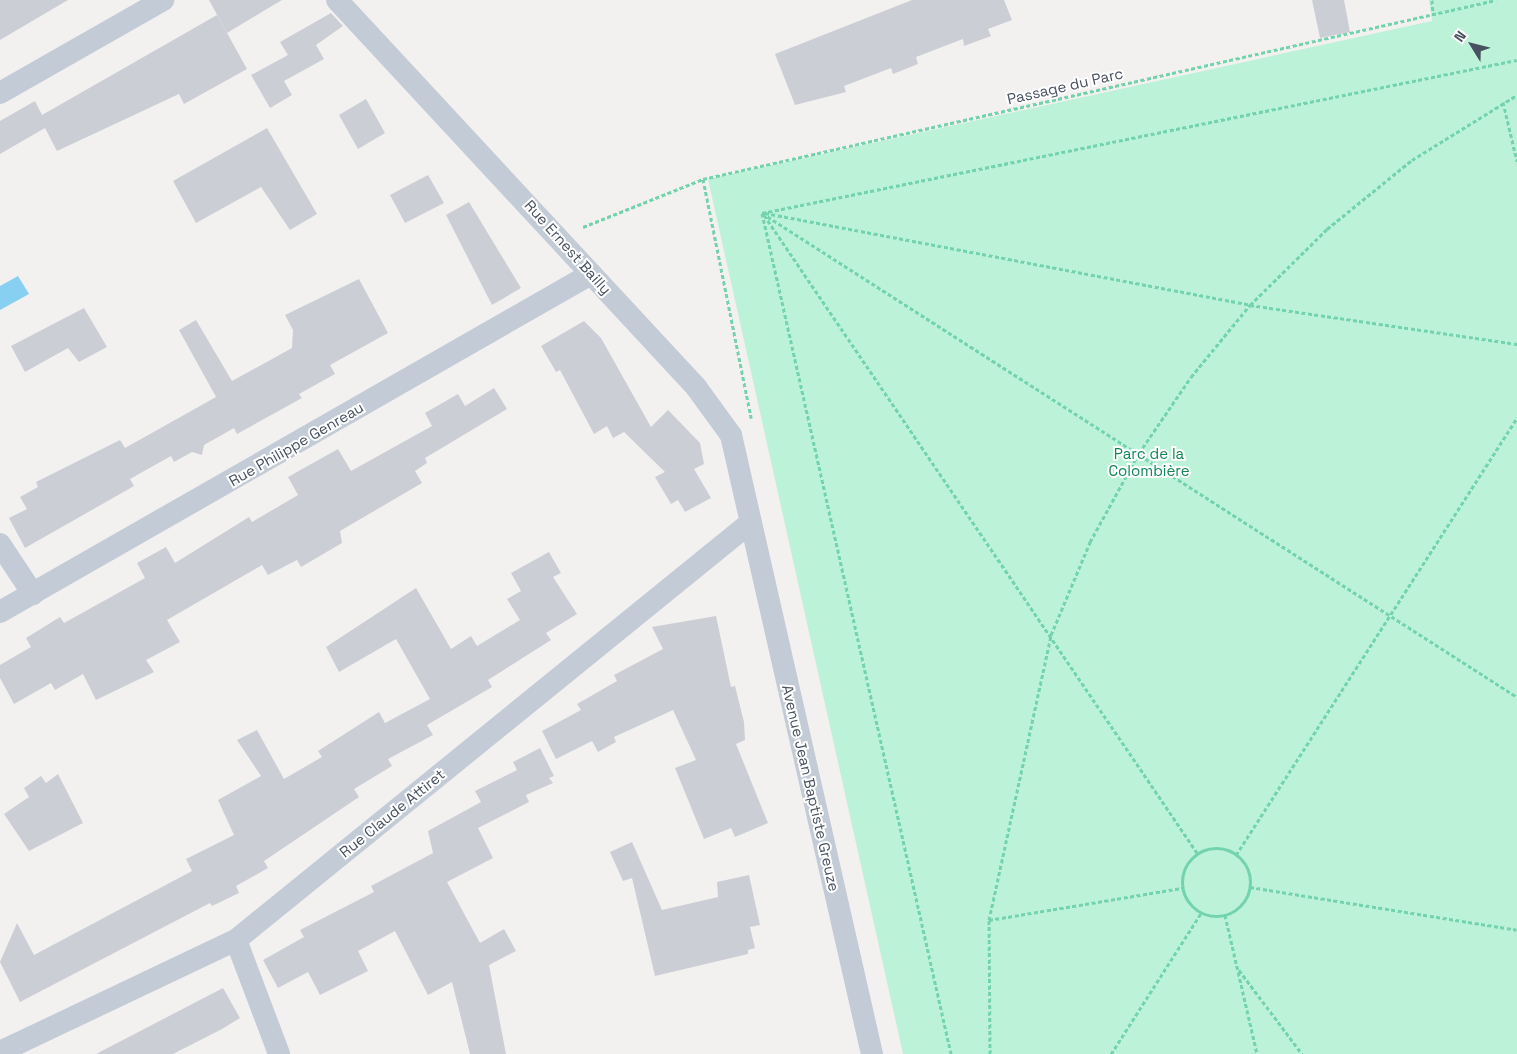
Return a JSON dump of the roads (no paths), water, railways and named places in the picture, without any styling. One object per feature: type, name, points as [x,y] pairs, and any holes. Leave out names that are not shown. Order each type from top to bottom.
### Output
[{"type":"street","points":[[0,93],[163,0]]},
{"type":"street","name":"Rue Ernest Bailly","points":[[337,0],[563,240],[591,274],[696,387],[731,435],[751,522]]},
{"type":"street","name":"Rue Philippe Genreau","points":[[0,612],[591,274]]},
{"type":"street","name":"Rue Claude Attiret","points":[[0,1052],[236,940],[751,522]]},
{"type":"street","name":"Avenue Jean Baptiste Greuze","points":[[751,522],[872,1054]]},
{"type":"street","points":[[0,544],[33,594]]},
{"type":"street","points":[[236,940],[279,1054]]},
{"type":"water","points":[[18,276],[29,294],[0,310],[0,286]]},
{"type":"park label","name":"Parc de la Colombière","points":[[1149,462]]}]
